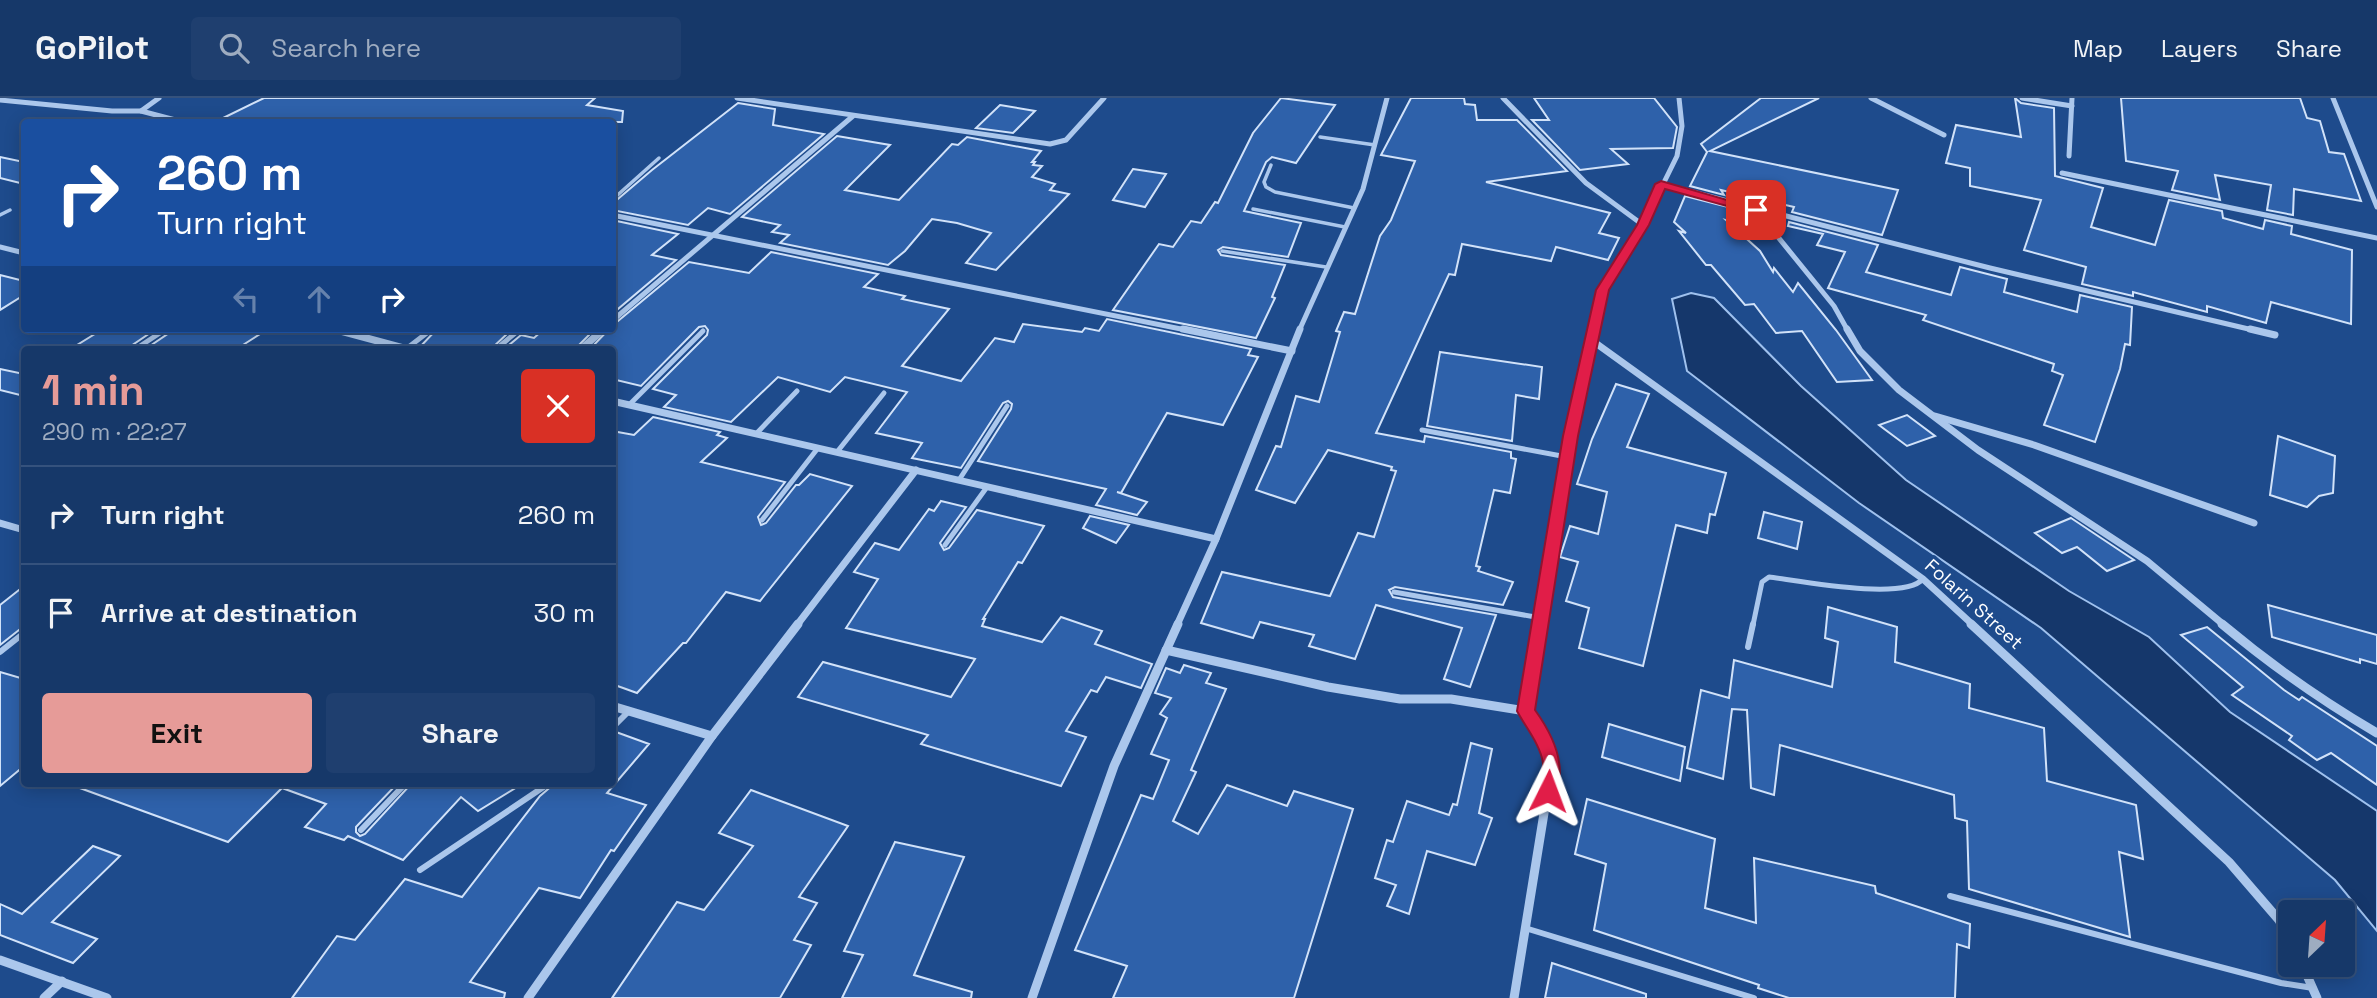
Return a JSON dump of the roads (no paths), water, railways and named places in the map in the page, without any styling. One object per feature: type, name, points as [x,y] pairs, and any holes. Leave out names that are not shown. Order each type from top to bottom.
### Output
[{"type":"street","points":[[141,111],[159,98]]},
{"type":"street","points":[[737,98],[1050,144],[1066,140],[1104,98]]},
{"type":"street","points":[[1032,998],[1114,766],[1216,539],[1326,267],[1363,189],[1387,98]]},
{"type":"street","points":[[1503,98],[1583,183],[1615,209],[1643,225]]},
{"type":"street","points":[[1514,998],[1552,764],[1538,729],[1526,711],[1567,457],[1590,339],[1603,290],[1643,225],[1681,144],[1679,98]]},
{"type":"street","points":[[1871,98],[1944,135]]},
{"type":"street","points":[[2022,98],[2072,106]]},
{"type":"street","points":[[2069,156],[2072,98]]},
{"type":"street","points":[[2333,98],[2377,208]]},
{"type":"street","points":[[0,100],[112,111],[141,111],[172,119]]},
{"type":"street","points":[[616,317],[853,116]]},
{"type":"street","points":[[2062,173],[2377,238]]},
{"type":"street","points":[[1661,184],[1990,268],[2275,335]]},
{"type":"street","points":[[1756,210],[1834,306],[1860,351],[1899,390],[1978,450],[2147,561],[2269,663],[2331,706],[2377,733]]},
{"type":"street","points":[[616,216],[1292,351]]},
{"type":"street","points":[[0,247],[21,252]]},
{"type":"street","points":[[348,333],[397,346]]},
{"type":"street","points":[[585,346],[599,333]]},
{"type":"street","name":"Folarin Street","points":[[1590,339],[1923,579],[2229,862],[2278,919]]},
{"type":"street","points":[[616,402],[1216,539]]},
{"type":"street","points":[[1931,414],[2034,445],[2254,523]]},
{"type":"street","points":[[528,998],[712,736],[916,470]]},
{"type":"street","points":[[0,523],[21,529]]},
{"type":"street","points":[[1166,650],[1328,687],[1400,699],[1451,699],[1526,711]]},
{"type":"street","points":[[616,707],[712,736]]},
{"type":"street","points":[[0,960],[107,998]]},
{"type":"street","points":[[2308,977],[2315,993]]},
{"type":"street","points":[[44,998],[62,981]]},
{"type":"lane","points":[[1320,136],[1375,145]]},
{"type":"lane","points":[[616,196],[659,158]]},
{"type":"lane","points":[[1271,165],[1264,182],[1266,187],[1275,192],[1354,208]]},
{"type":"lane","points":[[1253,209],[1345,227]]},
{"type":"lane","points":[[0,215],[10,210]]},
{"type":"lane","points":[[1222,251],[1326,267]]},
{"type":"lane","points":[[629,405],[703,331]]},
{"type":"lane","points":[[140,346],[160,333]]},
{"type":"lane","points":[[412,346],[427,333]]},
{"type":"lane","points":[[500,346],[515,333]]},
{"type":"lane","points":[[756,434],[797,391]]},
{"type":"lane","points":[[837,452],[884,393]]},
{"type":"lane","points":[[959,480],[1007,406]]},
{"type":"lane","points":[[1422,430],[1567,457]]},
{"type":"lane","points":[[762,520],[818,448]]},
{"type":"lane","points":[[945,545],[987,486]]},
{"type":"lane","points":[[1748,648],[1762,582],[1769,577],[1892,591],[1917,586],[1923,579]]},
{"type":"lane","points":[[1394,592],[1541,618]]},
{"type":"lane","points":[[0,652],[21,635]]},
{"type":"lane","points":[[616,724],[629,711]]},
{"type":"lane","points":[[361,830],[402,787]]},
{"type":"lane","points":[[420,870],[544,787]]},
{"type":"lane","points":[[1950,896],[2315,993]]},
{"type":"lane","points":[[1525,928],[1754,998]]},
{"type":"water","points":[[1691,293],[1714,298],[1801,386],[1906,480],[2069,591],[2149,637],[2230,712],[2377,811],[2377,931],[2356,906],[2356,900],[2351,900],[2335,880],[2041,628],[1859,503],[1687,371],[1672,299]]}]
